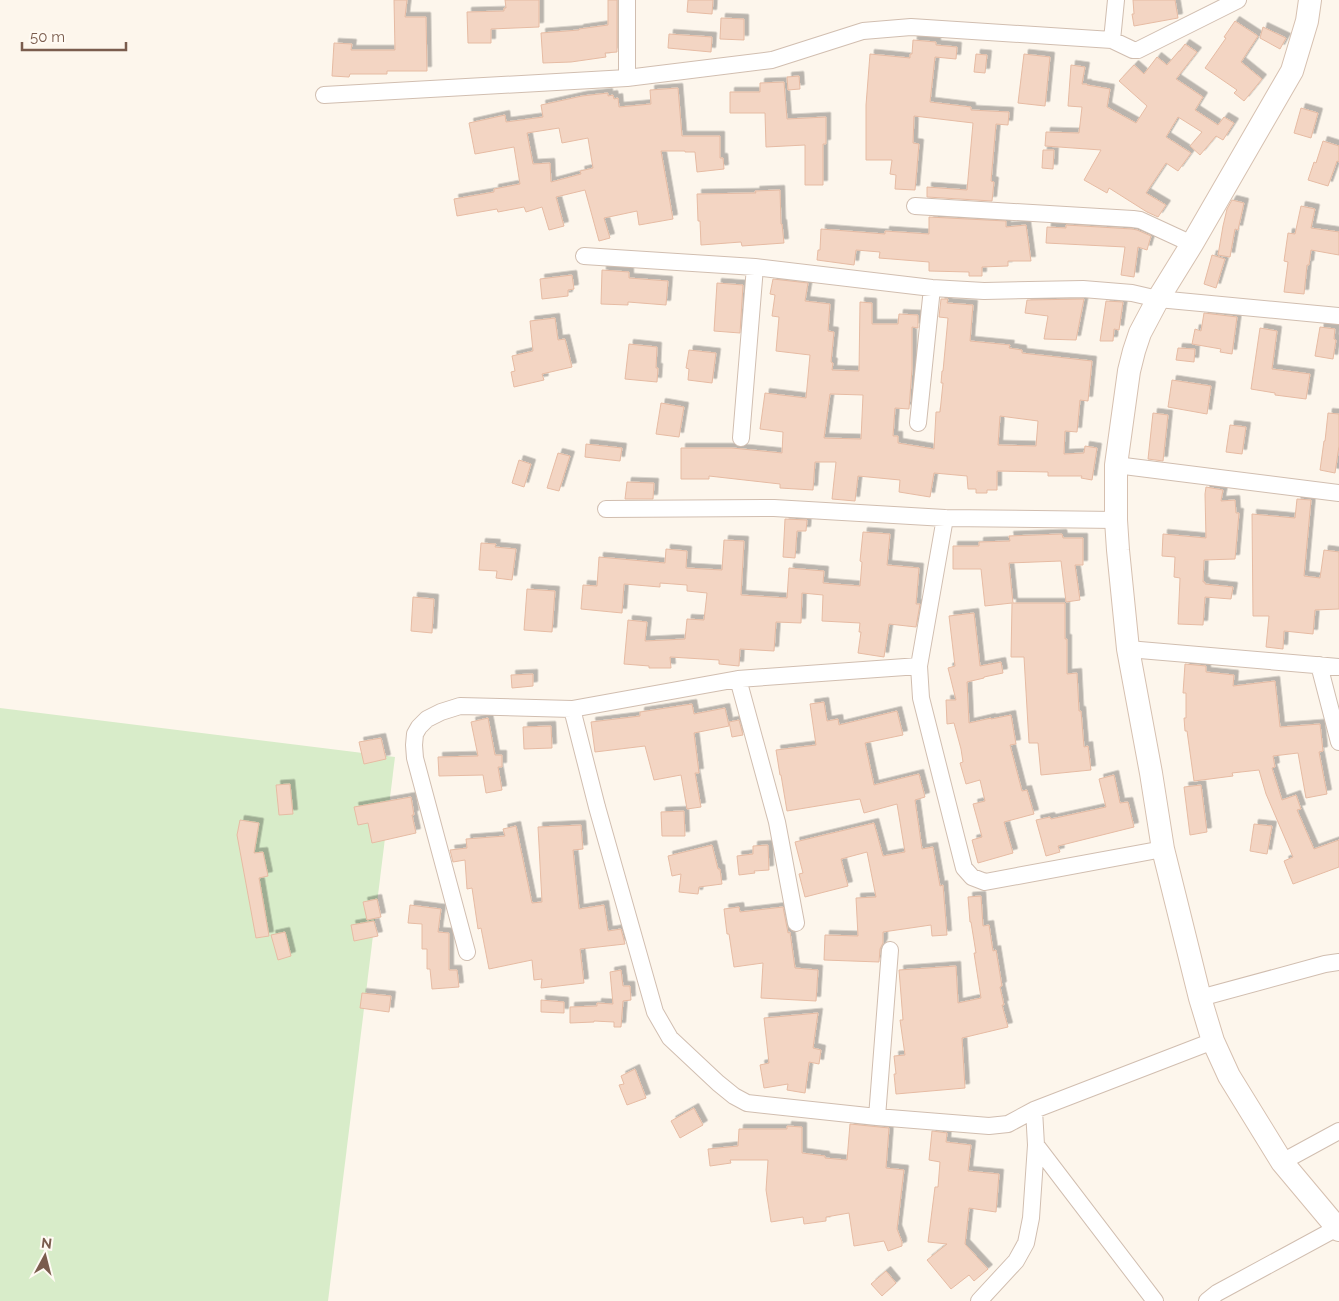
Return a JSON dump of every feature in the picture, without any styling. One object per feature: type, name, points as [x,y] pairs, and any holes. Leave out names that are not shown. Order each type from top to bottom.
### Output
[{"type":"street","points":[[627,0],[627,78]]},
{"type":"street","points":[[1112,40],[1116,0]]},
{"type":"street","points":[[324,95],[627,78],[772,60],[863,31],[911,27],[1112,40],[1133,50],[1138,50],[1238,0]]},
{"type":"street","points":[[1207,1301],[1217,1293],[1338,1229],[1282,1162],[1228,1076],[1213,1041],[1200,998],[1164,849],[1128,649],[1116,520],[1116,465],[1129,371],[1140,333],[1292,71],[1307,21],[1310,0]]},
{"type":"street","points":[[915,206],[1133,219],[1140,220],[1192,244]]},
{"type":"street","points":[[584,256],[756,267],[932,288],[984,291],[1083,289],[1132,293],[1158,299],[1339,316]]},
{"type":"street","points":[[741,438],[756,267]]},
{"type":"street","points":[[918,423],[932,288]]},
{"type":"street","points":[[1116,465],[1339,492]]},
{"type":"street","points":[[606,509],[774,508],[945,518],[1116,520]]},
{"type":"street","points":[[945,518],[919,666],[921,698],[964,868],[972,877],[986,882],[1164,849]]},
{"type":"street","points":[[1128,649],[1339,667]]},
{"type":"street","points":[[467,952],[415,758],[415,734],[427,719],[460,706],[572,709],[738,679],[919,666]]},
{"type":"street","points":[[1319,666],[1339,742]]},
{"type":"street","points":[[738,679],[777,822],[796,923]]},
{"type":"street","points":[[572,709],[597,806],[655,1012],[670,1038],[734,1096],[748,1102],[877,1117],[989,1126],[1008,1124],[1034,1110],[1213,1041]]},
{"type":"street","points":[[877,1117],[890,950]]},
{"type":"street","points":[[1200,998],[1325,964],[1339,962]]},
{"type":"street","points":[[979,1301],[1016,1261],[1026,1243],[1031,1218],[1036,1145],[1034,1110]]},
{"type":"street","points":[[1282,1162],[1339,1131]]},
{"type":"street","points":[[1036,1145],[1155,1301]]},
{"type":"green space","points":[[0,708],[395,757],[328,1301],[0,1301]]},
{"type":"building","points":[[394,0],[407,0],[405,17],[426,17],[427,71],[387,71],[387,74],[350,74],[349,77],[332,76],[334,43],[352,44],[351,50],[395,50]]},
{"type":"building","points":[[505,0],[539,0],[539,27],[491,29],[491,43],[468,43],[467,12],[504,11],[504,8],[506,8]]},
{"type":"building","points":[[608,0],[617,0],[617,52],[605,53],[606,57],[571,62],[543,63],[541,33],[579,30],[608,25]]},
{"type":"building","points":[[688,0],[713,0],[712,14],[687,12]]},
{"type":"building","points":[[1133,0],[1175,0],[1178,18],[1134,26],[1132,14],[1134,14]]},
{"type":"building","points":[[721,18],[744,19],[744,40],[720,39]]},
{"type":"building","points":[[1235,21],[1258,36],[1241,62],[1262,79],[1244,101],[1234,93],[1237,90],[1205,68],[1226,38],[1224,37]]},
{"type":"building","points":[[1263,27],[1286,38],[1280,49],[1260,38]]},
{"type":"building","points":[[669,34],[712,37],[711,52],[668,48]]},
{"type":"building","points":[[913,40],[936,42],[936,45],[957,47],[956,59],[935,57],[930,102],[971,107],[971,110],[1009,112],[1008,125],[996,124],[991,181],[994,182],[992,201],[927,197],[927,187],[967,190],[973,123],[914,116],[913,143],[919,144],[915,190],[895,189],[896,175],[890,174],[892,160],[866,160],[866,105],[870,54],[910,58]]},
{"type":"building","points":[[1185,44],[1197,52],[1176,79],[1203,97],[1195,110],[1218,125],[1224,117],[1234,123],[1223,140],[1216,136],[1200,155],[1190,146],[1202,132],[1178,117],[1166,137],[1191,153],[1178,171],[1166,163],[1146,193],[1166,205],[1158,217],[1109,188],[1107,193],[1084,180],[1101,150],[1045,146],[1046,132],[1079,133],[1082,107],[1068,106],[1071,65],[1085,67],[1082,84],[1110,89],[1107,107],[1136,123],[1147,106],[1119,81],[1134,65],[1144,74],[1157,57],[1167,65]]},
{"type":"building","points":[[976,54],[987,55],[985,73],[974,72]]},
{"type":"building","points":[[1024,54],[1050,57],[1045,106],[1018,103]]},
{"type":"building","points":[[799,76],[800,89],[788,90],[787,77]]},
{"type":"building","points":[[784,82],[787,119],[826,117],[826,144],[823,144],[823,185],[805,185],[805,145],[766,147],[765,113],[730,113],[730,92],[760,92],[760,83]]},
{"type":"building","points":[[678,88],[682,136],[720,136],[720,158],[723,158],[724,169],[697,172],[695,152],[661,151],[673,219],[639,225],[637,211],[604,218],[610,238],[599,241],[585,190],[556,197],[564,226],[549,230],[542,207],[526,212],[524,207],[498,212],[497,209],[457,216],[454,199],[494,192],[494,189],[520,184],[514,147],[475,154],[469,123],[505,115],[506,122],[543,117],[541,105],[582,96],[608,93],[608,96],[613,95],[614,99],[618,98],[619,107],[651,104],[650,90]],"holes":[[[559,128],[562,143],[588,138],[593,168],[580,171],[581,174],[551,182],[550,163],[533,164],[527,133]]]},
{"type":"building","points":[[1301,108],[1318,113],[1311,138],[1294,133]]},
{"type":"building","points":[[1323,141],[1339,146],[1339,162],[1337,161],[1328,186],[1308,180]]},
{"type":"building","points":[[1043,150],[1054,150],[1053,169],[1042,168]]},
{"type":"building","points":[[780,190],[781,224],[784,243],[742,246],[741,242],[701,245],[697,194],[756,193],[755,191]]},
{"type":"building","points":[[1232,200],[1244,203],[1238,230],[1235,229],[1230,257],[1218,255],[1227,209]]},
{"type":"building","points":[[1301,206],[1315,209],[1311,228],[1339,232],[1339,255],[1311,250],[1309,265],[1307,265],[1304,294],[1284,292],[1288,262],[1284,261],[1288,233],[1295,234]]},
{"type":"building","points":[[929,217],[1006,221],[1006,227],[1026,225],[1031,261],[1008,261],[1008,266],[982,267],[982,276],[969,276],[969,272],[929,271],[929,262],[879,258],[880,252],[856,250],[854,265],[817,260],[818,250],[820,250],[821,229],[885,234],[885,231],[929,234]]},
{"type":"building","points":[[1066,225],[1132,229],[1151,236],[1147,250],[1138,247],[1134,277],[1121,275],[1125,247],[1046,243],[1047,227],[1066,228]]},
{"type":"building","points":[[1212,255],[1225,259],[1216,288],[1204,284]]},
{"type":"building","points":[[602,270],[629,272],[629,278],[668,281],[666,305],[628,302],[628,305],[601,304]]},
{"type":"building","points":[[572,275],[574,289],[568,290],[568,296],[542,299],[540,279]]},
{"type":"building","points":[[773,279],[808,283],[805,301],[830,304],[828,331],[834,332],[832,370],[859,371],[860,302],[872,303],[872,324],[898,324],[899,314],[918,315],[918,328],[912,327],[912,369],[909,409],[895,408],[893,436],[898,436],[898,443],[934,449],[936,412],[940,412],[948,318],[939,317],[941,299],[948,299],[947,303],[973,305],[970,341],[1010,345],[1009,348],[1022,350],[1022,353],[1092,361],[1088,401],[1080,400],[1077,432],[1065,431],[1064,454],[1084,453],[1085,446],[1097,448],[1092,480],[1081,478],[1082,476],[1048,476],[1048,472],[997,471],[997,490],[987,490],[987,493],[976,493],[976,489],[968,489],[967,476],[934,473],[930,497],[899,492],[900,480],[858,476],[855,501],[832,499],[836,462],[815,462],[813,490],[780,488],[780,484],[709,476],[709,479],[681,479],[681,448],[732,448],[782,453],[783,432],[760,429],[765,393],[806,398],[810,355],[776,351],[779,317],[772,316],[775,295],[770,294]],"holes":[[[830,394],[863,395],[861,439],[824,438]],[[1000,416],[1038,421],[1036,446],[998,445]]]},
{"type":"building","points":[[717,283],[743,285],[740,333],[714,331]]},
{"type":"building","points":[[1084,299],[1076,340],[1044,339],[1048,316],[1025,313],[1027,300]]},
{"type":"building","points":[[1106,301],[1123,302],[1119,330],[1114,329],[1113,341],[1100,341]]},
{"type":"building","points":[[1204,313],[1237,317],[1232,354],[1220,352],[1221,349],[1192,344],[1195,329],[1201,331]]},
{"type":"building","points":[[555,318],[558,340],[565,339],[572,367],[542,374],[544,380],[514,387],[511,372],[515,371],[512,356],[533,351],[530,321]]},
{"type":"building","points":[[1320,327],[1335,329],[1334,339],[1336,340],[1333,359],[1315,356]]},
{"type":"building","points":[[1260,328],[1277,331],[1272,369],[1310,374],[1306,399],[1275,395],[1275,393],[1251,389]]},
{"type":"building","points":[[629,344],[657,347],[657,382],[625,379]]},
{"type":"building","points":[[1178,348],[1195,349],[1194,362],[1176,360]]},
{"type":"building","points":[[689,350],[716,353],[712,383],[688,380],[689,369],[686,368]]},
{"type":"building","points":[[1172,380],[1211,386],[1207,414],[1168,407]]},
{"type":"building","points":[[661,403],[684,407],[679,437],[656,434]]},
{"type":"building","points":[[1153,413],[1168,415],[1163,461],[1148,459]]},
{"type":"building","points":[[1328,413],[1339,414],[1339,446],[1335,473],[1320,470]]},
{"type":"building","points":[[1230,425],[1246,427],[1242,454],[1226,452]]},
{"type":"building","points":[[586,444],[622,448],[620,461],[585,457]]},
{"type":"building","points":[[558,453],[570,456],[559,491],[547,488]]},
{"type":"building","points":[[519,460],[531,464],[524,487],[512,483]]},
{"type":"building","points":[[627,482],[654,483],[653,499],[625,499]]},
{"type":"building","points":[[1206,487],[1223,490],[1221,501],[1235,500],[1236,513],[1239,513],[1235,559],[1204,560],[1203,582],[1205,584],[1233,587],[1231,599],[1205,597],[1203,625],[1178,624],[1180,578],[1174,577],[1175,557],[1162,556],[1163,534],[1206,538]]},
{"type":"building","points":[[1297,499],[1311,500],[1304,576],[1320,578],[1324,550],[1339,552],[1339,609],[1315,610],[1313,634],[1284,631],[1283,649],[1266,647],[1269,616],[1253,616],[1252,514],[1295,518]]},
{"type":"building","points":[[785,519],[807,520],[806,531],[797,531],[795,558],[783,557]]},
{"type":"building","points":[[863,532],[890,534],[887,565],[919,568],[916,604],[920,604],[916,627],[889,624],[884,657],[858,653],[861,632],[859,632],[860,623],[822,621],[823,595],[802,593],[801,623],[776,622],[774,651],[740,649],[739,666],[719,664],[719,660],[670,657],[671,668],[649,668],[649,666],[624,664],[628,620],[647,622],[645,641],[685,639],[687,619],[704,620],[707,593],[687,591],[687,585],[660,583],[660,587],[624,584],[622,613],[581,609],[583,585],[597,586],[599,557],[665,563],[666,549],[687,551],[686,568],[722,570],[724,540],[744,541],[741,595],[787,598],[789,568],[824,571],[823,583],[860,586]]},
{"type":"building","points":[[1062,534],[1063,538],[1083,538],[1083,565],[1075,565],[1080,600],[1066,602],[1061,561],[1009,563],[1013,603],[1065,603],[1067,674],[1077,673],[1079,711],[1081,711],[1084,747],[1088,746],[1091,770],[1041,775],[1038,743],[1029,743],[1024,657],[1011,657],[1012,603],[985,606],[981,569],[953,569],[953,546],[979,546],[979,542],[1010,541],[1009,536]]},
{"type":"building","points":[[481,543],[496,544],[495,547],[516,549],[512,580],[496,578],[497,571],[479,570]]},
{"type":"building","points":[[527,589],[555,591],[552,632],[524,630]]},
{"type":"building","points":[[413,597],[434,599],[432,633],[411,631]]},
{"type":"building","points":[[974,613],[980,666],[1001,662],[1003,673],[967,682],[969,723],[1011,715],[1016,744],[1010,745],[1022,791],[1027,790],[1034,814],[1004,822],[1013,853],[978,863],[972,840],[982,837],[973,804],[985,801],[980,780],[966,784],[960,763],[963,762],[961,749],[954,723],[947,724],[946,700],[956,700],[948,668],[955,666],[949,616]]},
{"type":"building","points":[[1185,664],[1206,666],[1206,672],[1234,675],[1233,686],[1275,681],[1280,727],[1320,724],[1323,751],[1319,752],[1327,794],[1306,798],[1298,753],[1273,756],[1275,767],[1272,768],[1282,800],[1296,795],[1301,809],[1297,810],[1314,849],[1339,840],[1339,867],[1293,884],[1284,861],[1293,857],[1266,794],[1259,770],[1232,773],[1233,776],[1194,781],[1184,718],[1186,718],[1186,693],[1183,693]]},
{"type":"building","points":[[533,674],[533,686],[512,688],[511,675]]},
{"type":"building","points":[[824,702],[827,721],[838,719],[839,725],[897,711],[903,735],[865,743],[874,785],[919,774],[925,797],[915,800],[922,849],[933,847],[940,886],[943,885],[947,935],[932,936],[931,925],[883,932],[879,962],[824,960],[825,935],[858,936],[856,898],[876,897],[867,852],[841,859],[848,886],[805,897],[799,874],[803,873],[795,842],[874,823],[883,856],[905,852],[897,804],[864,813],[860,799],[787,811],[776,750],[816,745],[810,704]]},
{"type":"building","points":[[692,704],[694,714],[725,708],[729,726],[694,733],[699,773],[695,773],[701,807],[687,809],[681,775],[654,780],[645,746],[595,752],[591,722],[640,716],[640,712]]},
{"type":"building","points":[[488,718],[495,755],[502,755],[502,767],[498,767],[502,790],[486,793],[483,775],[439,776],[438,757],[478,756],[471,722]]},
{"type":"building","points":[[739,720],[743,735],[732,737],[729,722]]},
{"type":"building","points":[[551,726],[552,748],[524,749],[523,727]]},
{"type":"building","points":[[381,738],[386,759],[364,764],[359,742]]},
{"type":"building","points":[[1114,775],[1120,803],[1128,802],[1134,827],[1058,846],[1060,852],[1046,856],[1036,820],[1050,817],[1051,819],[1106,807],[1099,779]]},
{"type":"building","points":[[290,784],[293,814],[279,815],[276,785]]},
{"type":"building","points":[[1201,785],[1207,832],[1190,835],[1184,787]]},
{"type":"building","points":[[411,797],[416,833],[372,843],[368,823],[358,825],[354,807]]},
{"type":"building","points":[[684,811],[685,836],[662,836],[661,812]]},
{"type":"building","points":[[240,820],[259,823],[254,853],[263,852],[268,876],[259,878],[269,936],[256,938],[237,835]]},
{"type":"building","points":[[1254,824],[1272,826],[1267,854],[1250,851]]},
{"type":"building","points":[[581,825],[583,849],[573,850],[579,909],[604,905],[608,931],[621,929],[625,944],[580,949],[584,983],[541,988],[542,979],[534,980],[532,960],[489,969],[481,928],[478,929],[472,888],[467,889],[465,860],[453,862],[450,850],[467,848],[466,839],[505,836],[503,829],[516,826],[532,903],[542,902],[538,827]]},
{"type":"building","points":[[712,845],[718,869],[720,869],[722,884],[699,887],[698,894],[679,892],[681,874],[672,876],[668,856]]},
{"type":"building","points":[[768,845],[769,870],[739,875],[737,856],[753,854],[753,846]]},
{"type":"building","points":[[981,896],[983,926],[989,925],[993,951],[996,950],[1002,986],[1000,987],[1004,1005],[1002,1005],[1008,1027],[962,1038],[965,1088],[896,1094],[894,1056],[905,1055],[900,1020],[903,1020],[899,970],[956,966],[958,1003],[981,998],[968,897]]},
{"type":"building","points":[[377,899],[381,917],[367,920],[363,902]]},
{"type":"building","points":[[410,905],[441,909],[438,932],[449,933],[449,970],[457,970],[459,987],[432,989],[430,969],[427,969],[427,949],[422,949],[422,924],[408,923]]},
{"type":"building","points":[[739,907],[740,912],[783,907],[788,933],[790,932],[795,968],[818,970],[816,1001],[761,998],[763,963],[734,967],[724,909]]},
{"type":"building","points":[[374,921],[378,936],[354,941],[351,925]]},
{"type":"building","points":[[285,932],[291,956],[278,960],[271,935]]},
{"type":"building","points":[[621,970],[623,986],[630,986],[631,1000],[623,1001],[621,1027],[614,1027],[614,1022],[570,1023],[570,1007],[597,1006],[597,1003],[613,1004],[610,972]]},
{"type":"building","points":[[362,993],[391,996],[389,1012],[360,1008]]},
{"type":"building","points":[[541,1000],[564,1002],[564,1013],[541,1012]]},
{"type":"building","points":[[818,1013],[813,1048],[821,1050],[819,1064],[809,1062],[805,1093],[787,1090],[788,1084],[764,1088],[760,1065],[769,1063],[764,1018]]},
{"type":"building","points":[[635,1069],[646,1098],[627,1105],[619,1085],[624,1084],[621,1076]]},
{"type":"building","points":[[694,1108],[703,1125],[680,1138],[671,1121]]},
{"type":"building","points":[[850,1124],[889,1128],[886,1168],[904,1170],[897,1229],[902,1246],[888,1251],[884,1241],[854,1246],[849,1213],[826,1217],[826,1221],[804,1224],[803,1217],[771,1222],[766,1190],[768,1160],[730,1160],[731,1163],[710,1166],[708,1149],[738,1146],[739,1129],[787,1129],[787,1126],[802,1127],[802,1153],[847,1160]]},
{"type":"building","points":[[932,1131],[947,1133],[946,1142],[971,1145],[968,1171],[999,1174],[996,1212],[969,1208],[965,1244],[988,1269],[974,1281],[969,1275],[951,1289],[927,1260],[947,1244],[928,1242],[935,1187],[938,1187],[940,1162],[929,1160]]},
{"type":"building","points":[[886,1271],[896,1283],[882,1296],[871,1284]]}]
